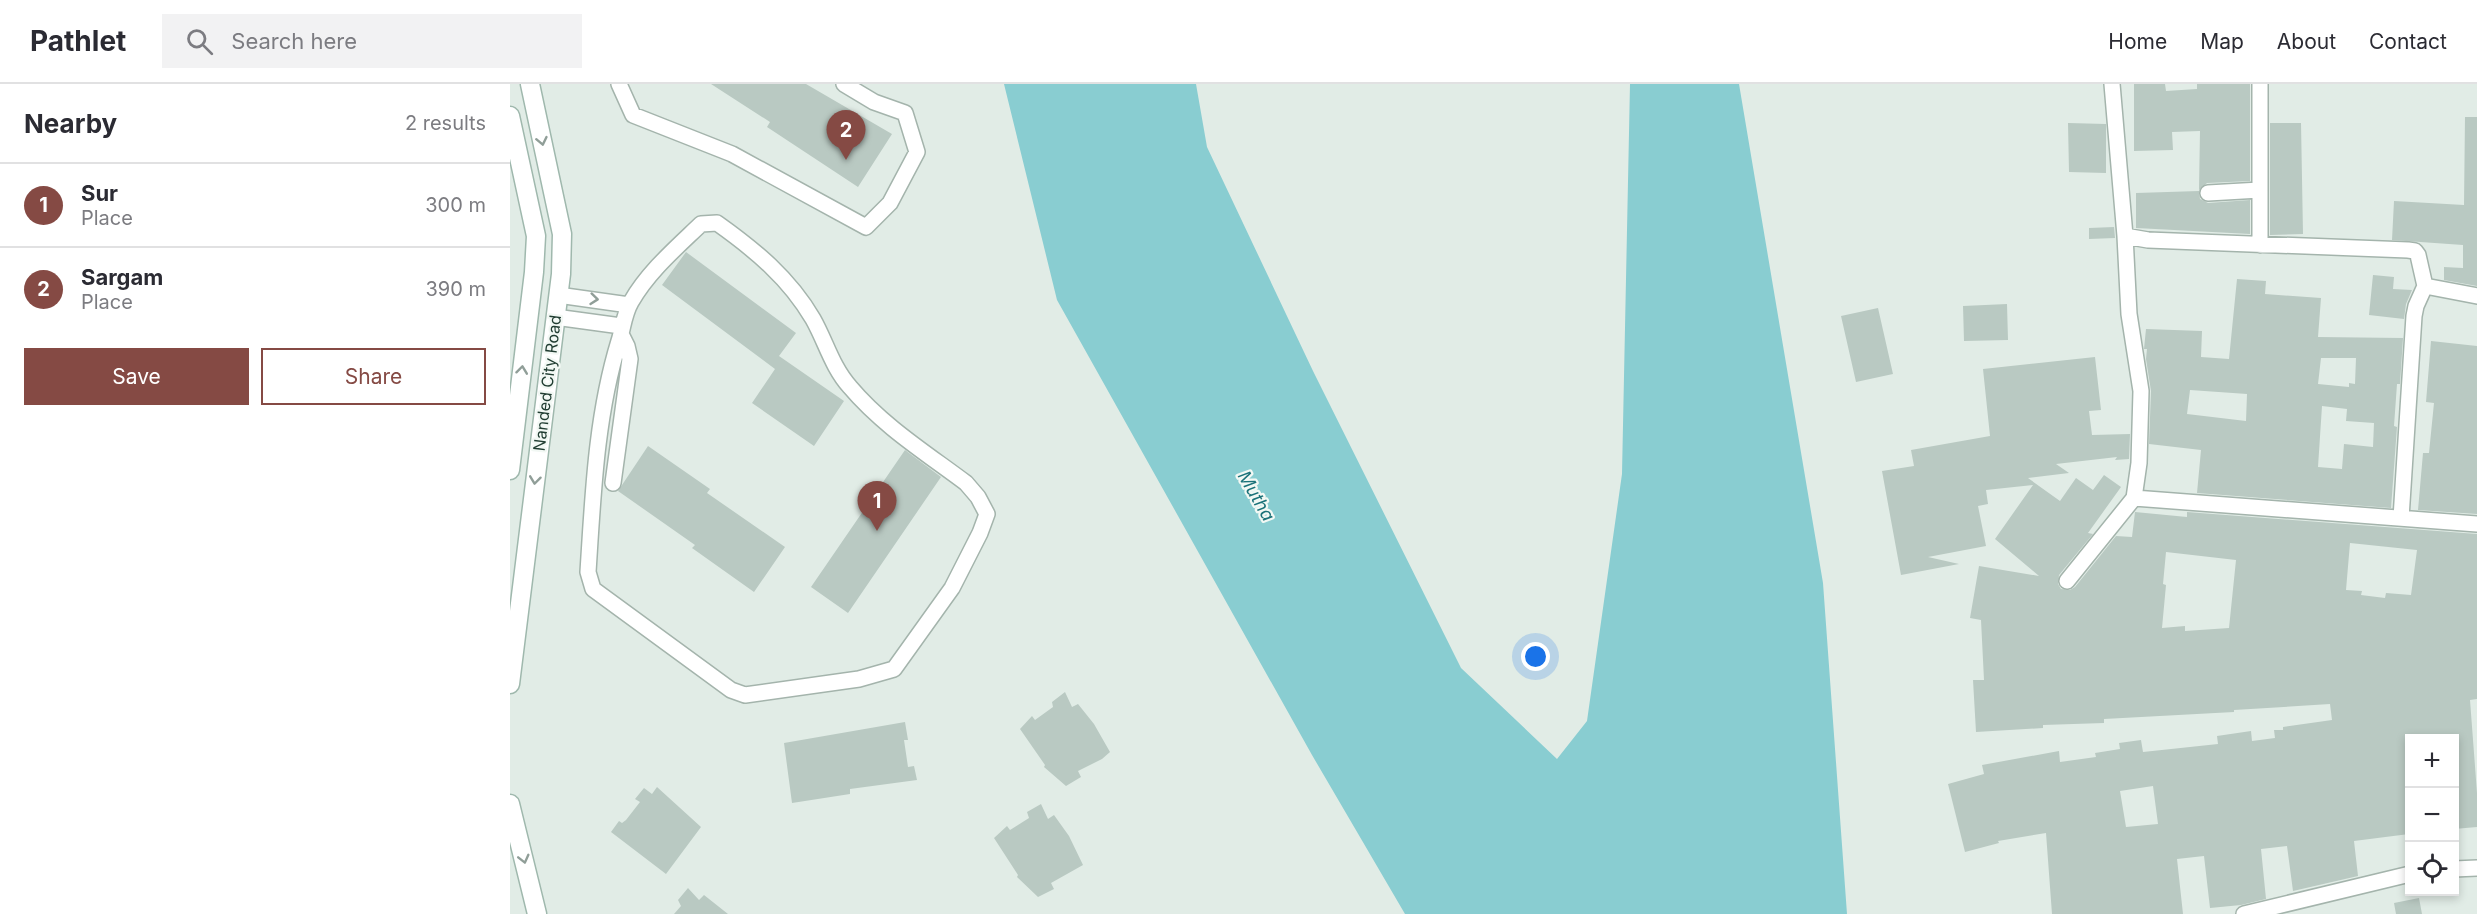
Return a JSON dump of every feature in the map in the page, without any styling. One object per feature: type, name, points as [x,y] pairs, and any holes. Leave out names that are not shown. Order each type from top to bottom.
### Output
[{"type":"street","name":"Nanded City Road","points":[[510,684],[558,295],[562,234],[530,84]]},
{"type":"street","points":[[620,84],[633,115],[732,154],[866,227],[891,202],[917,152],[905,112],[874,102],[844,84]]},
{"type":"street","points":[[2067,581],[2134,498],[2139,462],[2141,392],[2129,314],[2112,84]]},
{"type":"street","points":[[2260,84],[2260,245]]},
{"type":"street","name":"Nanded City Road","points":[[510,116],[536,236],[534,272],[510,470]]},
{"type":"street","points":[[2208,193],[2260,190]]},
{"type":"street","points":[[717,223],[755,251],[793,288],[814,320],[832,360],[848,386],[876,416],[966,483],[978,497],[987,514],[980,533],[952,588],[894,669],[859,678],[745,695],[731,690],[593,589],[588,572],[602,408],[609,371],[629,305],[660,264],[701,224],[717,223]]},
{"type":"street","points":[[2125,236],[2148,240],[2415,251],[2425,286],[2414,316],[2401,518]]},
{"type":"street","points":[[2425,286],[2477,296]]},
{"type":"street","points":[[558,295],[629,305]]},
{"type":"street","points":[[555,317],[621,330]]},
{"type":"street","points":[[613,483],[630,359],[621,330]]},
{"type":"street","points":[[2134,498],[2477,524]]},
{"type":"street","points":[[510,804],[537,914]]},
{"type":"street","points":[[2459,869],[2477,868]]},
{"type":"street","points":[[2244,914],[2405,875]]},
{"type":"water","name":"Mutha","points":[[1004,84],[1196,84],[1207,147],[1313,371],[1461,668],[1557,759],[1587,721],[1622,474],[1630,84],[1739,84],[1823,583],[1847,914],[1405,914],[1312,755],[1057,300]]},
{"type":"building","points":[[711,84],[806,84],[892,134],[858,187],[767,127],[770,122]]},
{"type":"building","points":[[2134,84],[2165,84],[2166,91],[2197,89],[2197,84],[2250,84],[2250,181],[2207,183],[2199,190],[2200,131],[2172,132],[2173,150],[2134,151]]},
{"type":"building","points":[[2465,117],[2477,117],[2477,286],[2444,280],[2444,267],[2463,268],[2463,245],[2392,240],[2394,201],[2464,205]]},
{"type":"building","points":[[2068,123],[2106,124],[2106,173],[2069,172]]},
{"type":"building","points":[[2270,123],[2301,123],[2303,234],[2270,235]]},
{"type":"building","points":[[2199,191],[2200,199],[2208,203],[2250,200],[2250,234],[2136,228],[2136,193]]},
{"type":"building","points":[[2114,227],[2115,238],[2089,239],[2089,228]]},
{"type":"building","points":[[686,252],[796,333],[779,356],[844,401],[814,446],[752,403],[775,369],[662,285]]},
{"type":"building","points":[[2373,275],[2394,277],[2393,289],[2412,290],[2406,304],[2404,319],[2369,315]]},
{"type":"building","points":[[2237,279],[2266,281],[2265,294],[2321,298],[2318,337],[2403,338],[2394,426],[2397,427],[2391,508],[2197,493],[2201,450],[2149,444],[2151,391],[2146,359],[2147,349],[2144,349],[2146,329],[2202,331],[2201,357],[2229,359]],"holes":[[[2321,358],[2356,358],[2355,384],[2349,383],[2349,387],[2318,384]],[[2190,390],[2247,394],[2246,421],[2187,414]],[[2322,406],[2347,409],[2346,421],[2374,423],[2373,447],[2344,444],[2342,469],[2318,467]]]},
{"type":"building","points":[[2007,304],[2008,340],[1964,341],[1963,306]]},
{"type":"building","points":[[1878,308],[1893,374],[1856,382],[1841,316]]},
{"type":"building","points":[[2431,341],[2477,346],[2477,514],[2418,510],[2423,453],[2429,453],[2434,403],[2426,402]]},
{"type":"building","points":[[2095,357],[2101,410],[2089,411],[2092,435],[2130,434],[2129,459],[2115,460],[2117,457],[2056,464],[2069,473],[2028,478],[2060,501],[2076,478],[2093,490],[2104,475],[2121,487],[2088,533],[2093,534],[2059,575],[2058,584],[2061,589],[2070,590],[2075,587],[2116,536],[2132,537],[2135,512],[2187,517],[2187,512],[2477,534],[2477,699],[2470,700],[2477,793],[2477,827],[2459,829],[2459,734],[2405,734],[2405,835],[2354,841],[2358,876],[2293,891],[2287,846],[2261,849],[2266,899],[2241,905],[2210,908],[2204,856],[2177,859],[2183,914],[2052,914],[2046,833],[1998,841],[1999,843],[1965,852],[1948,784],[1984,774],[1982,765],[2059,751],[2060,762],[2096,757],[2095,753],[2120,749],[2119,743],[2141,740],[2143,752],[2218,744],[2217,736],[2251,731],[2252,741],[2275,738],[2274,730],[2283,730],[2283,727],[2332,720],[2330,704],[2104,719],[2104,723],[2043,725],[2043,728],[1976,732],[1973,680],[1984,680],[1981,620],[1970,618],[1979,566],[2039,576],[1995,539],[2033,485],[1986,490],[1988,504],[1978,506],[1986,546],[1928,557],[1959,564],[1901,575],[1882,471],[1914,466],[1911,450],[1990,436],[1983,369]],"holes":[[[2350,543],[2417,550],[2411,595],[2386,593],[2385,598],[2361,595],[2362,591],[2346,590]],[[2166,552],[2236,560],[2229,628],[2185,631],[2185,626],[2162,628]],[[2153,786],[2158,824],[2126,827],[2120,791]]]},
{"type":"building","points":[[648,446],[710,489],[707,493],[785,547],[754,592],[692,548],[695,545],[618,491]]},
{"type":"building","points":[[905,450],[941,477],[848,613],[811,587]]},
{"type":"building","points":[[1065,692],[1072,707],[1078,704],[1094,724],[1110,752],[1102,759],[1078,771],[1081,777],[1066,786],[1044,767],[1045,765],[1020,729],[1032,716],[1035,720],[1053,707],[1052,702]]},
{"type":"building","points":[[905,722],[908,740],[904,740],[908,767],[914,766],[917,780],[850,789],[850,794],[792,803],[784,743]]},
{"type":"building","points":[[657,787],[701,827],[666,874],[611,832],[619,821],[622,823],[626,820],[640,802],[635,799],[644,788],[652,794]]},
{"type":"building","points":[[1041,804],[1048,819],[1054,815],[1069,836],[1083,865],[1051,883],[1054,889],[1038,897],[1017,877],[1018,875],[994,838],[1007,826],[1010,830],[1029,818],[1027,812]]},
{"type":"building","points":[[688,888],[699,900],[704,895],[728,914],[674,914],[681,906],[678,900]]},
{"type":"building","points":[[2419,898],[2422,914],[2396,914],[2394,903]]},
{"type":"place","name":"Sargam","points":[[846,160]]},
{"type":"place","name":"Sur","points":[[877,531]]}]
